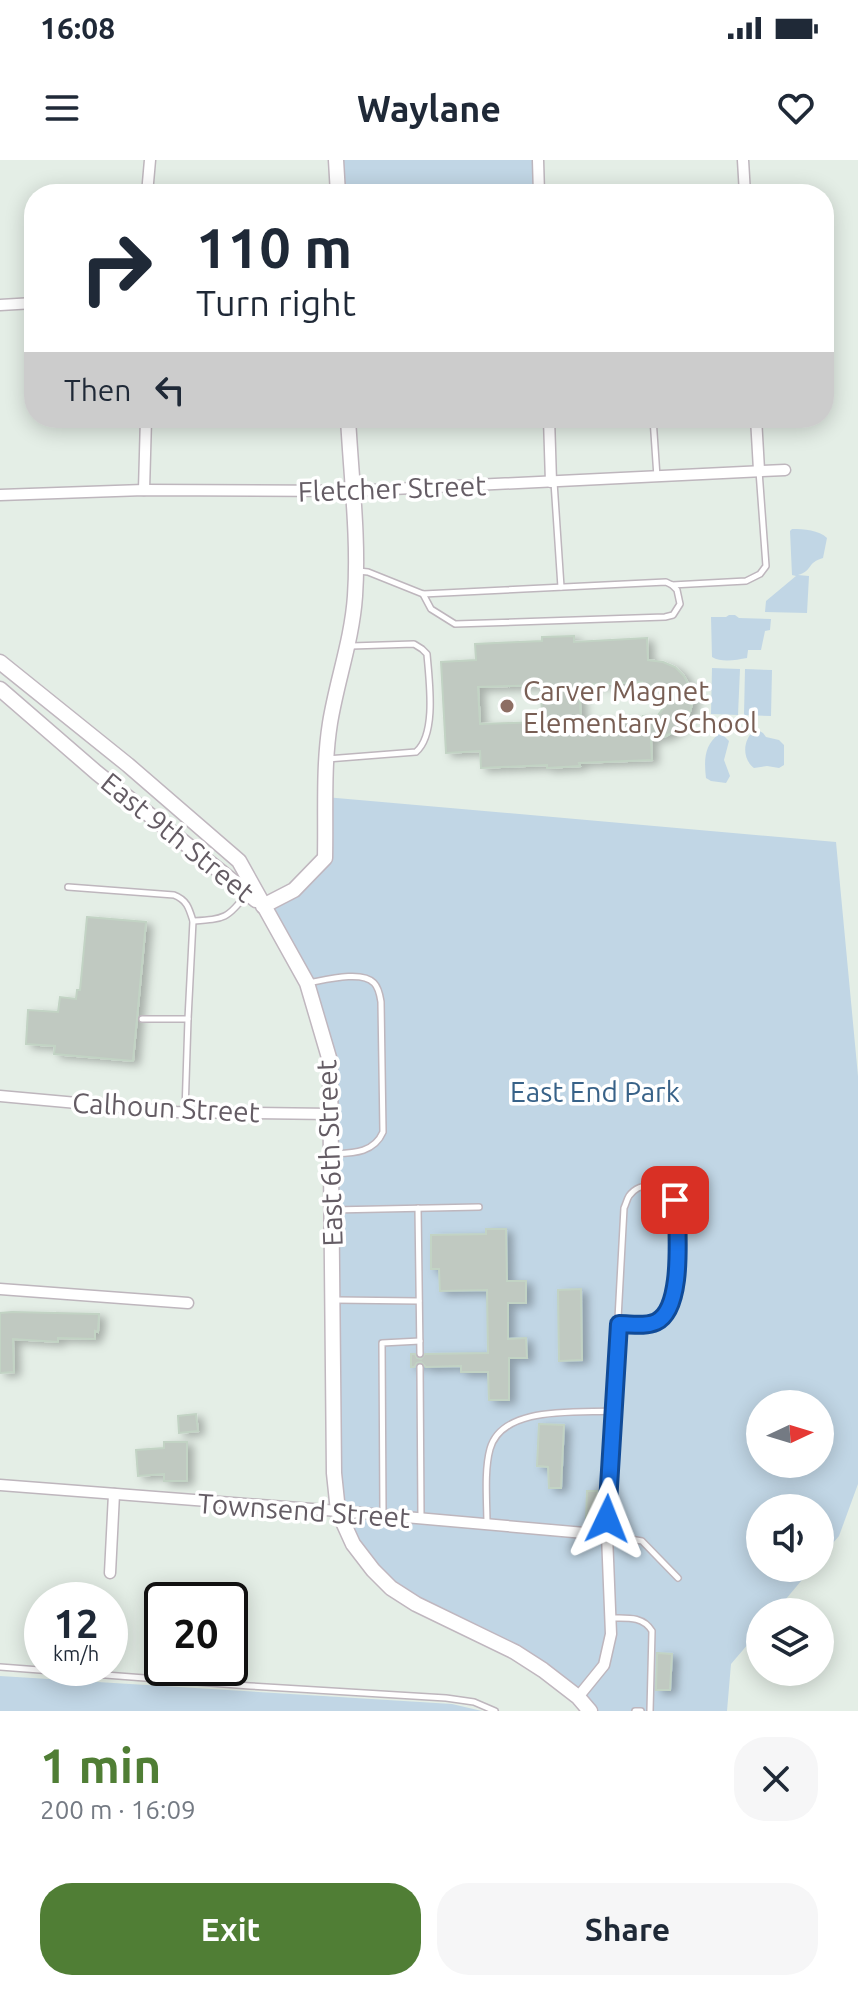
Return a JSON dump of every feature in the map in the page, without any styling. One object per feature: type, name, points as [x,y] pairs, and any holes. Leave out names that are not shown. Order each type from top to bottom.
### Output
[{"type":"main road","points":[[336,160],[337,184]]},
{"type":"main road","points":[[263,906],[294,890],[325,858],[326,759],[336,693],[352,628],[356,571],[349,428]]},
{"type":"main road","name":"East 9th Street","points":[[0,662],[128,765],[239,861],[263,906]]},
{"type":"main road","name":"East 9th Street","points":[[0,689],[97,773],[263,906]]},
{"type":"main road","name":"East 6th Street","points":[[263,906],[307,983],[330,1061],[334,1473],[338,1511],[353,1544],[391,1588],[416,1604],[515,1652],[578,1697],[590,1711]]},
{"type":"street","points":[[148,184],[150,160]]},
{"type":"street","points":[[538,160],[539,184]]},
{"type":"street","points":[[743,160],[744,184]]},
{"type":"street","points":[[0,305],[24,304]]},
{"type":"street","points":[[144,490],[146,428]]},
{"type":"street","points":[[549,428],[552,482]]},
{"type":"street","points":[[757,428],[759,470]]},
{"type":"street","name":"Fletcher Street","points":[[0,495],[144,490],[352,491],[785,470]]},
{"type":"street","name":"Calhoun Street","points":[[0,1096],[185,1112],[332,1114]]},
{"type":"street","points":[[0,1289],[188,1303]]},
{"type":"street","name":"Townsend Street","points":[[0,1485],[607,1535]]},
{"type":"street","points":[[110,1573],[114,1494]]},
{"type":"street","points":[[578,1697],[604,1665],[611,1634],[607,1535]]},
{"type":"lane","points":[[654,428],[657,477]]},
{"type":"lane","points":[[672,585],[746,581],[760,574],[766,566],[766,556],[759,470]]},
{"type":"lane","points":[[552,482],[561,587]]},
{"type":"lane","points":[[356,571],[368,572],[423,594],[666,582],[677,590],[680,604],[673,615],[665,617],[455,624],[431,609],[423,594]]},
{"type":"lane","points":[[326,759],[416,752],[423,746],[428,729],[427,654],[414,644],[348,646]]},
{"type":"lane","points":[[68,887],[174,895],[186,903],[193,921],[185,1112]]},
{"type":"lane","points":[[193,921],[219,919],[228,915],[248,892]]},
{"type":"lane","points":[[307,983],[361,977],[373,981],[381,1002],[383,1132],[373,1146],[365,1150],[332,1154]]},
{"type":"lane","points":[[142,1019],[188,1019]]},
{"type":"lane","points":[[619,1324],[650,1324],[663,1318],[669,1310],[676,1280],[677,1207],[671,1193],[662,1187],[653,1185],[635,1190],[624,1208],[607,1535],[642,1541],[678,1578]]},
{"type":"lane","points":[[332,1210],[479,1207]]},
{"type":"lane","points":[[418,1208],[420,1354]]},
{"type":"lane","points":[[332,1300],[419,1301]]},
{"type":"lane","points":[[383,1515],[382,1343],[420,1341]]},
{"type":"lane","points":[[420,1367],[421,1519]]},
{"type":"lane","points":[[487,1525],[488,1461],[490,1448],[498,1433],[515,1422],[545,1414],[613,1411]]},
{"type":"lane","points":[[611,1618],[635,1618],[648,1624],[652,1631],[650,1711]]},
{"type":"lane","points":[[0,1667],[446,1698],[474,1702],[495,1711]]},
{"type":"lane","points":[[635,1711],[641,1711]]},
{"type":"green space","points":[[336,160],[539,160],[540,184],[337,184]]},
{"type":"green space","points":[[792,529],[816,532],[827,538],[823,558],[798,575],[809,576],[807,613],[765,612],[766,601],[796,576],[792,575]]},
{"type":"green space","points":[[729,615],[771,619],[770,630],[765,631],[761,650],[748,650],[747,658],[738,660],[712,657],[711,617]]},
{"type":"green space","points":[[712,668],[740,669],[738,715],[711,714]]},
{"type":"green space","points":[[745,669],[772,670],[771,716],[744,715]]},
{"type":"green space","points":[[756,729],[784,745],[784,765],[779,768],[754,768],[750,764],[745,748],[748,737]]},
{"type":"green space","points":[[719,734],[729,741],[724,760],[730,776],[726,783],[706,778],[706,754],[710,743]]},
{"type":"green space","name":"East End Park","points":[[325,797],[836,842],[858,1076],[858,1484],[834,1542],[834,1494],[746,1494],[746,1582],[800,1582],[787,1598],[746,1598],[746,1646],[731,1664],[727,1711],[588,1711],[578,1697],[391,1588],[338,1511],[332,1114],[321,1030],[307,983],[263,906],[325,858]]},
{"type":"green space","points":[[0,1676],[24,1677],[24,1686],[128,1684],[452,1704],[482,1711],[0,1711]]},
{"type":"building","points":[[574,636],[574,642],[647,638],[648,660],[675,667],[684,676],[693,700],[690,712],[677,730],[651,739],[652,760],[579,763],[580,766],[547,768],[547,765],[481,768],[480,751],[446,753],[441,662],[476,660],[475,644],[542,641],[542,637]],"holes":[[[642,682],[642,686],[656,686],[666,695],[667,704],[658,715],[581,720],[579,685]],[[541,685],[542,722],[480,724],[478,687]]]},
{"type":"building","points":[[87,917],[146,922],[133,1061],[54,1054],[55,1046],[26,1044],[28,1010],[58,1012],[60,997],[76,999],[77,990],[80,990]]},
{"type":"building","points":[[486,1229],[506,1229],[507,1281],[526,1281],[526,1303],[508,1303],[508,1339],[526,1338],[527,1358],[509,1358],[509,1400],[489,1400],[488,1372],[461,1372],[461,1366],[426,1367],[421,1362],[411,1367],[411,1354],[421,1359],[425,1354],[488,1353],[487,1290],[440,1291],[439,1269],[431,1269],[431,1235],[486,1234]]},
{"type":"building","points":[[581,1289],[582,1360],[559,1361],[558,1290]]},
{"type":"building","points":[[0,1313],[99,1314],[98,1332],[95,1331],[95,1339],[58,1338],[58,1342],[13,1339],[14,1372],[0,1373]]},
{"type":"building","points":[[196,1414],[198,1431],[179,1433],[178,1416]]},
{"type":"building","points":[[539,1424],[564,1425],[561,1488],[549,1488],[548,1467],[537,1466]]},
{"type":"building","points":[[164,1442],[187,1442],[187,1481],[164,1481],[164,1474],[138,1476],[136,1450],[164,1448]]},
{"type":"building","points":[[587,1491],[598,1491],[596,1521],[586,1521]]},
{"type":"building","points":[[657,1653],[672,1654],[670,1690],[656,1690]]},
{"type":"place","name":"Carver Magnet Elementary School","points":[[507,706]]},
{"type":"route","points":[[607,1519],[619,1324],[650,1324],[663,1318],[669,1310],[676,1280],[675,1200]]}]
